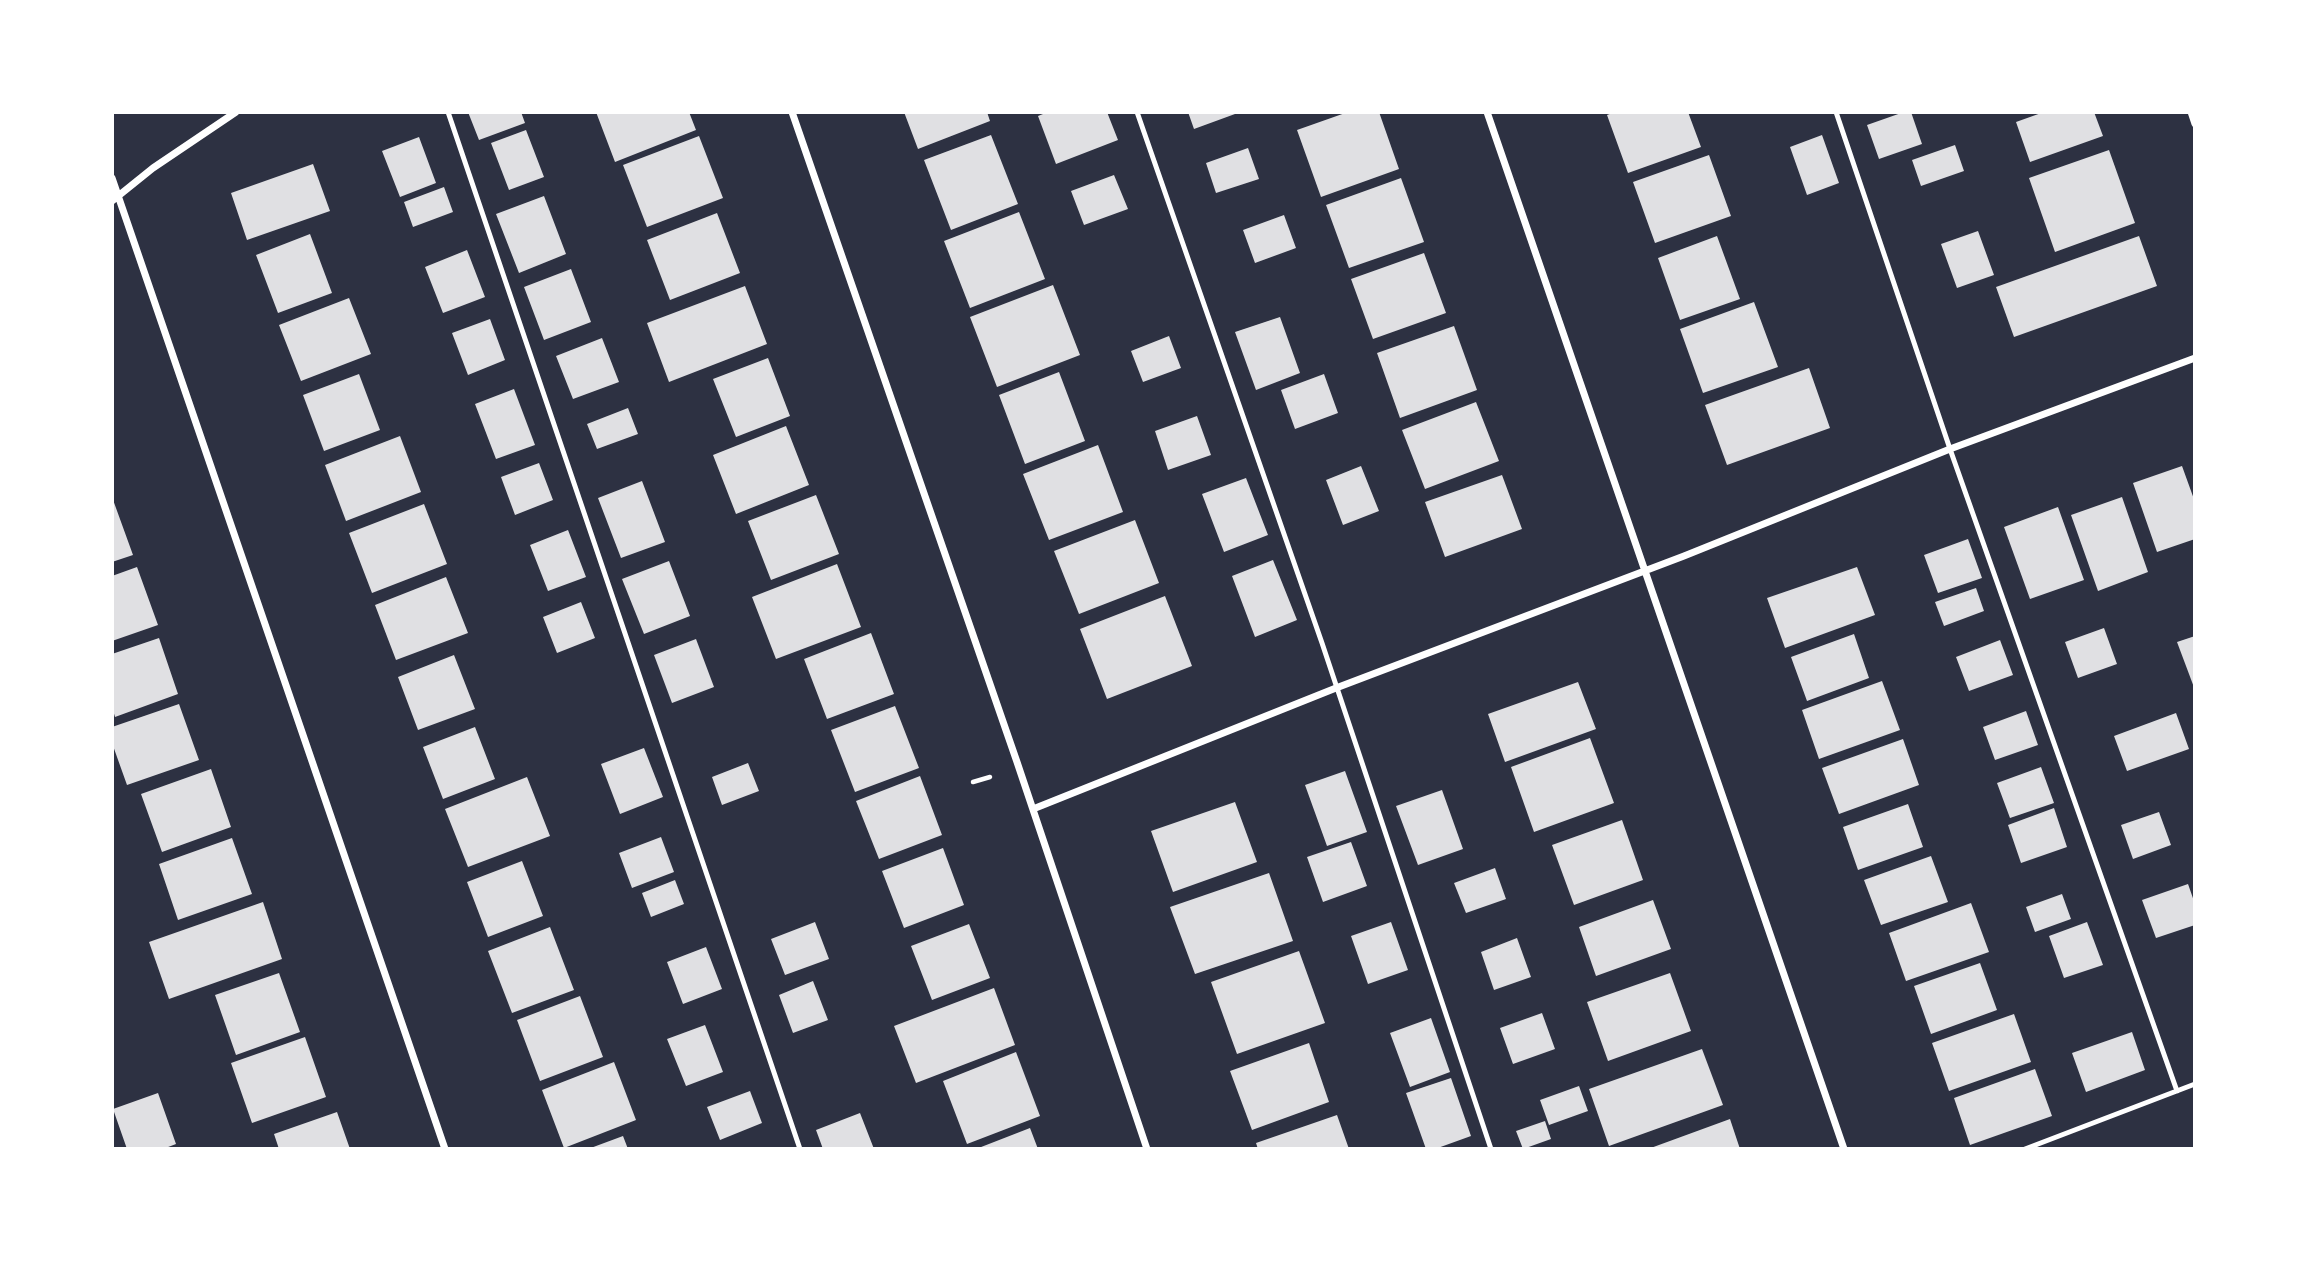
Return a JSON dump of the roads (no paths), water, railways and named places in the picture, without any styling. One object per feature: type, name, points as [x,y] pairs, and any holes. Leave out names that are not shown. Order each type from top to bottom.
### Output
[{"type":"street","points":[[115,198],[153,168],[236,112]]},
{"type":"street","points":[[792,112],[1147,1149]]},
{"type":"street","points":[[1487,112],[1844,1149]]},
{"type":"street","points":[[2191,112],[2195,124]]},
{"type":"street","points":[[112,178],[115,198],[445,1149]]},
{"type":"street","points":[[1032,809],[1950,449],[2195,358]]},
{"type":"lane","points":[[448,112],[800,1149]]},
{"type":"lane","points":[[1138,112],[1492,1149]]},
{"type":"lane","points":[[1836,112],[1950,449],[2177,1091]]},
{"type":"lane","points":[[2025,1149],[2195,1084]]}]
